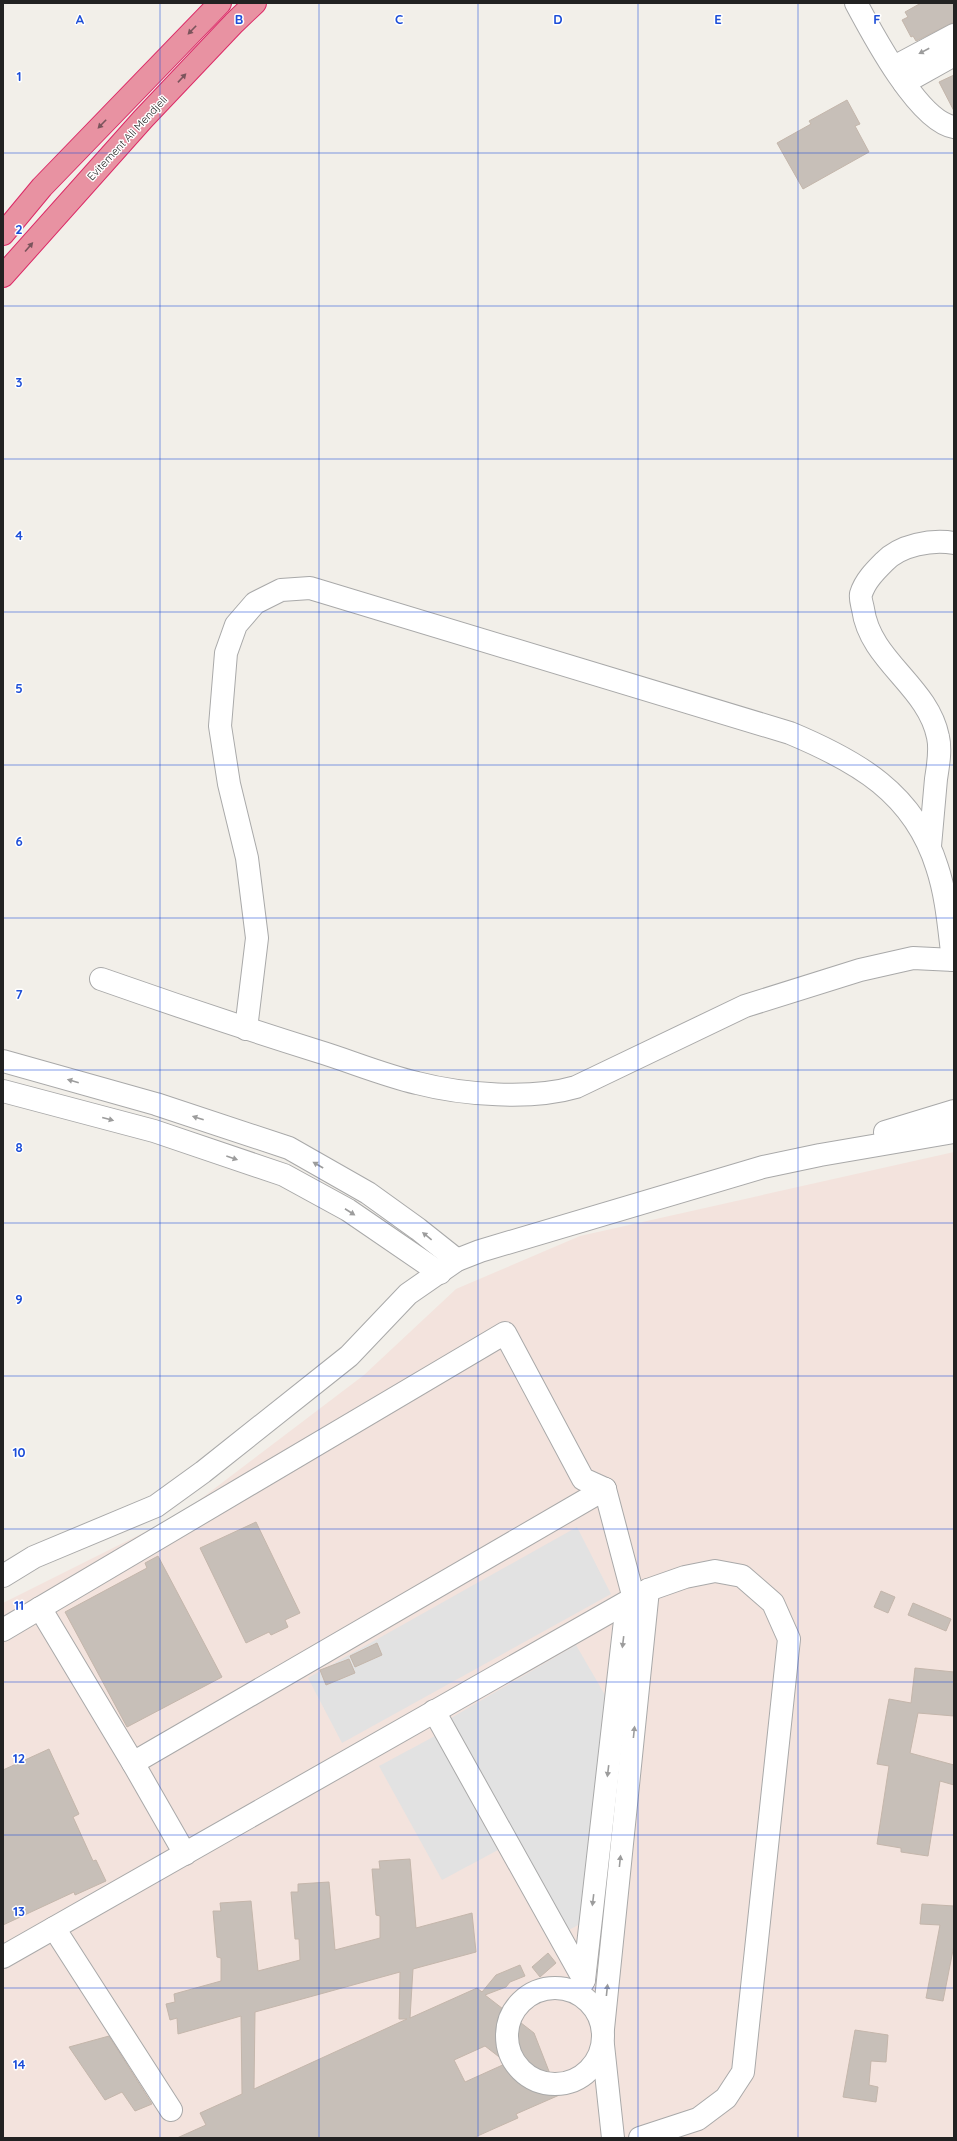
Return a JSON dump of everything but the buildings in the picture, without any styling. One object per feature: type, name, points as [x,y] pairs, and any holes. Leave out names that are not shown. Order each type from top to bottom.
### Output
[{"type":"highway","points":[[3,234],[42,187],[220,3]]},
{"type":"highway","name":"Evitement Ali Mendjeli","points":[[3,276],[143,119],[234,23],[255,3]]},
{"type":"street","points":[[856,3],[873,36],[899,75],[932,116],[947,126],[954,127]]},
{"type":"street","points":[[899,75],[954,35]]},
{"type":"street","points":[[899,75],[954,55]]},
{"type":"street","points":[[930,846],[938,764],[938,737],[926,706],[888,662],[873,640],[864,616],[860,595],[872,574],[888,557],[916,544],[941,541],[954,543]]},
{"type":"street","points":[[101,979],[246,1029],[418,1084],[458,1090],[543,1095],[576,1087],[745,1006],[860,970],[913,958],[954,960],[944,894],[930,846],[913,816],[890,791],[865,771],[818,745],[790,733],[310,588],[281,590],[255,604],[236,625],[226,653],[220,726],[229,784],[247,858],[257,938],[246,1029]]},
{"type":"street","points":[[3,1061],[156,1104],[288,1148],[368,1193],[418,1229],[457,1260]]},
{"type":"street","points":[[3,1091],[154,1131],[284,1176],[348,1210],[440,1273]]},
{"type":"street","points":[[820,1155],[954,1111]]},
{"type":"street","points":[[3,1576],[34,1557],[156,1506],[203,1472],[338,1365],[349,1356],[408,1294],[457,1260],[480,1251],[702,1184],[763,1168],[820,1155],[954,1132]]},
{"type":"street","points":[[3,1630],[506,1333],[583,1479],[605,1489],[636,1597],[603,2037],[597,2060],[587,2072],[574,2080],[558,2084],[542,2083],[528,2076],[516,2065],[508,2051],[506,2035],[509,2019],[521,2001],[529,1994],[545,1988],[580,1986]]},
{"type":"street","points":[[133,1763],[605,1489]]},
{"type":"street","points":[[3,1957],[636,1597],[685,1577],[715,1571],[742,1576],[773,1603],[789,1639],[743,2072],[726,2098],[698,2119],[640,2138]]},
{"type":"street","points":[[580,1986],[636,1597]]},
{"type":"street","points":[[40,1608],[133,1763],[185,1854]]},
{"type":"street","points":[[434,1711],[580,1986],[598,2014],[603,2037],[613,2138]]},
{"type":"street","points":[[54,1928],[171,2110]]},
{"type":"shaded area","points":[[954,1152],[954,2138],[3,2138],[3,1603],[181,1514],[364,1375],[456,1289],[580,1236]]},
{"type":"shaded area","points":[[577,1527],[611,1594],[342,1743],[308,1678]]},
{"type":"shaded area","points":[[576,1645],[605,1695],[580,1924],[569,1930],[451,1718]]},
{"type":"shaded area","points":[[435,1736],[498,1850],[442,1880],[379,1766]]}]
